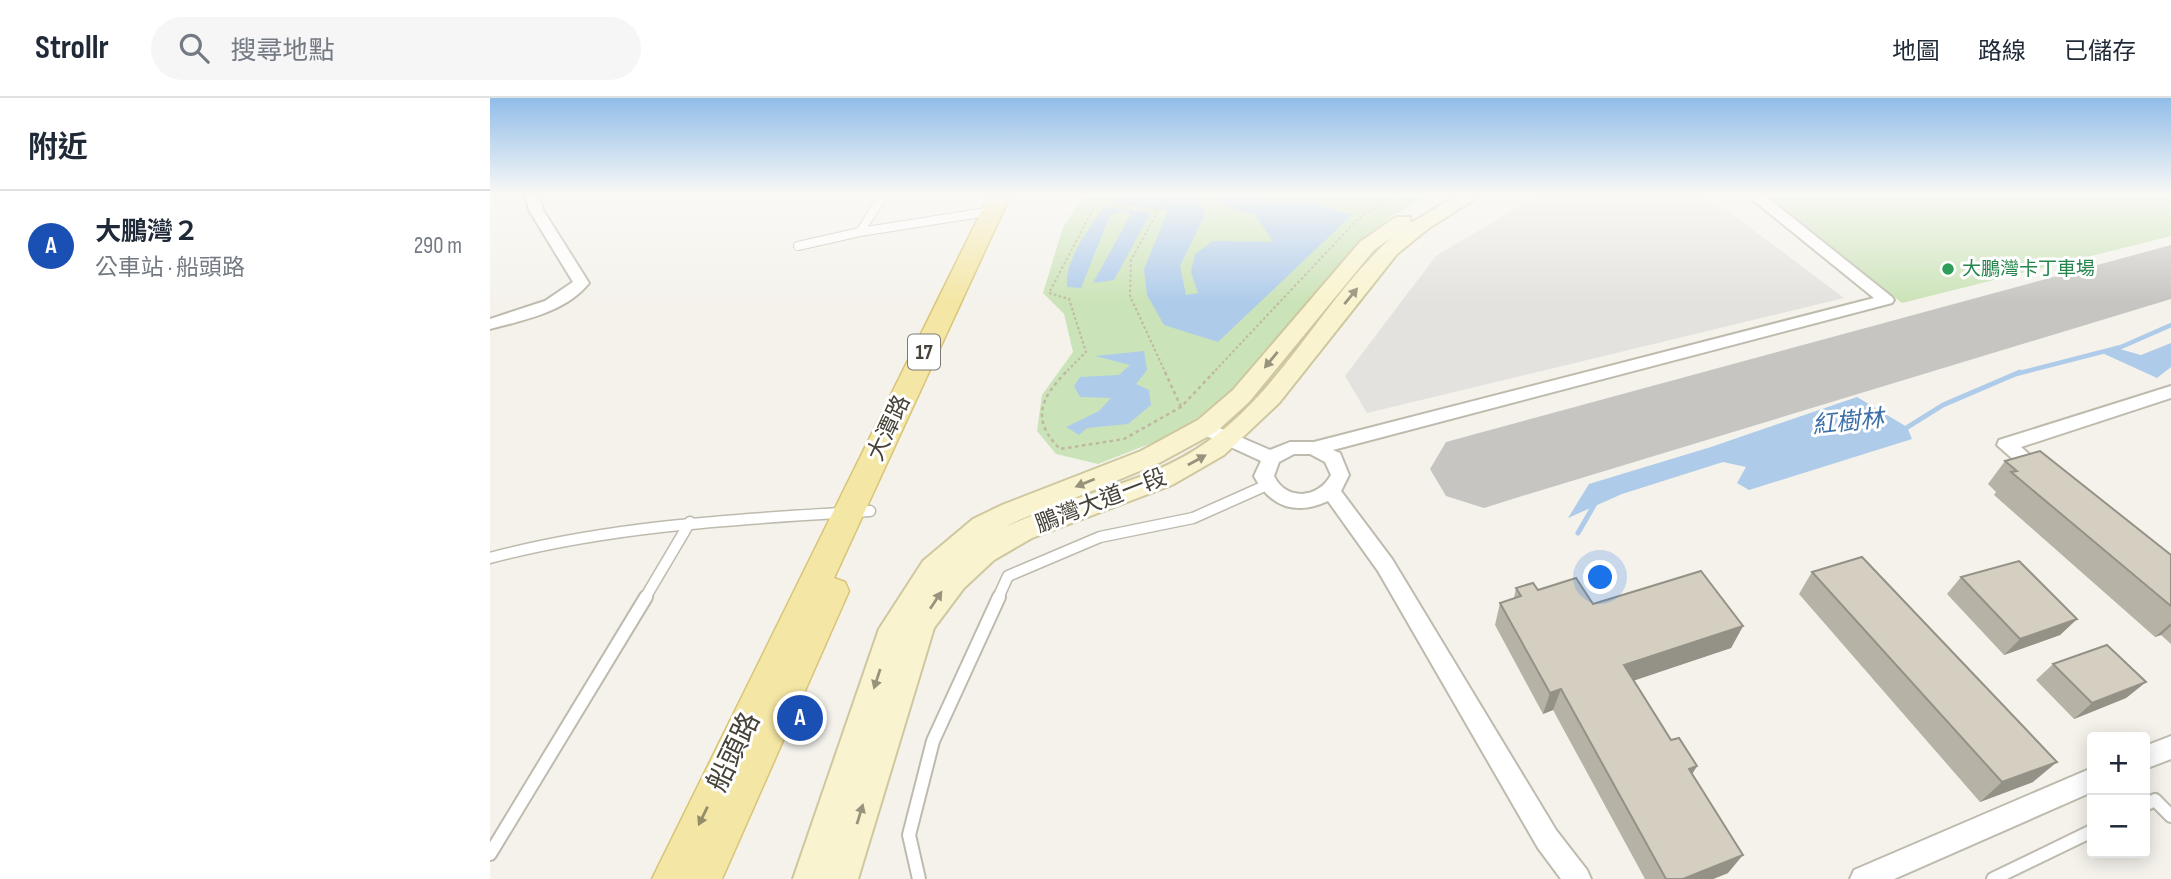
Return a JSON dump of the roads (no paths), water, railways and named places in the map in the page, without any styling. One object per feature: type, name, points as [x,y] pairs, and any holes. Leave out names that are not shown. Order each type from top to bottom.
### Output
[{"type":"main road","name":"大潭路","points":[[860,511],[984,230]]},
{"type":"main road","name":"大潭路","points":[[860,511],[999,230]]},
{"type":"main road","name":"船頭路","points":[[673,879],[860,511]]},
{"type":"main road","name":"船頭路","points":[[701,879],[860,511]]},
{"type":"street","points":[[490,324],[555,303],[573,292],[581,283],[549,230]]},
{"type":"street","name":"鵬灣大道一段","points":[[840,879],[920,624],[944,588],[995,545],[1022,531],[1166,478],[1214,450],[1216,434],[1241,396],[1367,246],[1389,230]]},
{"type":"street","name":"鵬灣大道一段","points":[[811,879],[894,629],[933,569],[983,526],[1011,512],[1216,434],[1255,416],[1379,262],[1415,230]]},
{"type":"street","points":[[1314,448],[1333,458],[1338,466],[1337,484],[1331,491],[1309,501],[1296,501],[1284,498],[1267,485],[1265,467],[1271,458],[1290,448],[1314,448],[1886,300],[1800,230]]},
{"type":"street","points":[[2058,486],[2006,445],[2171,392]]},
{"type":"street","points":[[1216,434],[1271,458]]},
{"type":"street","points":[[1331,491],[1385,565],[1547,839],[1578,879]]},
{"type":"street","points":[[2150,756],[2171,747]]},
{"type":"street","points":[[1863,879],[2087,782]]},
{"type":"lane","points":[[798,246],[867,230]]},
{"type":"lane","points":[[919,879],[909,835],[933,741],[1008,576],[1100,537],[1193,518],[1267,485]]},
{"type":"lane","points":[[490,558],[539,545],[691,522],[860,511]]},
{"type":"lane","points":[[490,854],[567,731],[691,522]]},
{"type":"lane","points":[[2150,802],[2155,800],[2171,816]]},
{"type":"lane","points":[[1993,879],[2087,833]]},
{"type":"water","points":[[1088,230],[1104,230],[1081,288],[1067,287],[1070,266]]},
{"type":"water","points":[[1122,230],[1141,230],[1114,280],[1093,283]]},
{"type":"water","points":[[1160,230],[1197,230],[1180,266],[1186,295],[1198,293],[1191,272],[1195,254],[1213,241],[1273,242],[1266,230],[1336,230],[1218,342],[1164,325],[1147,295],[1144,269]]},
{"type":"water","points":[[2171,343],[2171,367],[2157,378],[2100,352],[2116,348],[2141,355]]},
{"type":"water","points":[[1144,351],[1147,370],[1136,384],[1149,390],[1151,405],[1128,424],[1087,428],[1079,435],[1066,427],[1099,411],[1111,398],[1080,397],[1074,386],[1080,377],[1119,375],[1130,365],[1095,356]]},
{"type":"water","points":[[1857,397],[1907,427],[1912,439],[1749,490],[1737,483],[1746,467],[1723,462],[1622,494],[1568,518],[1589,484],[1711,447]]},
{"type":"waterway","name":"紅樹林","points":[[2016,374],[2121,347],[2171,325]]},
{"type":"waterway","name":"紅樹林","points":[[1903,430],[1943,405],[2020,372]]},
{"type":"waterway","name":"紅樹林","points":[[1578,533],[1596,502]]},
{"type":"place","name":"大鵬灣卡丁車場","points":[[1948,269]]},
{"type":"place","name":"大鵬灣２","points":[[800,718]]}]
